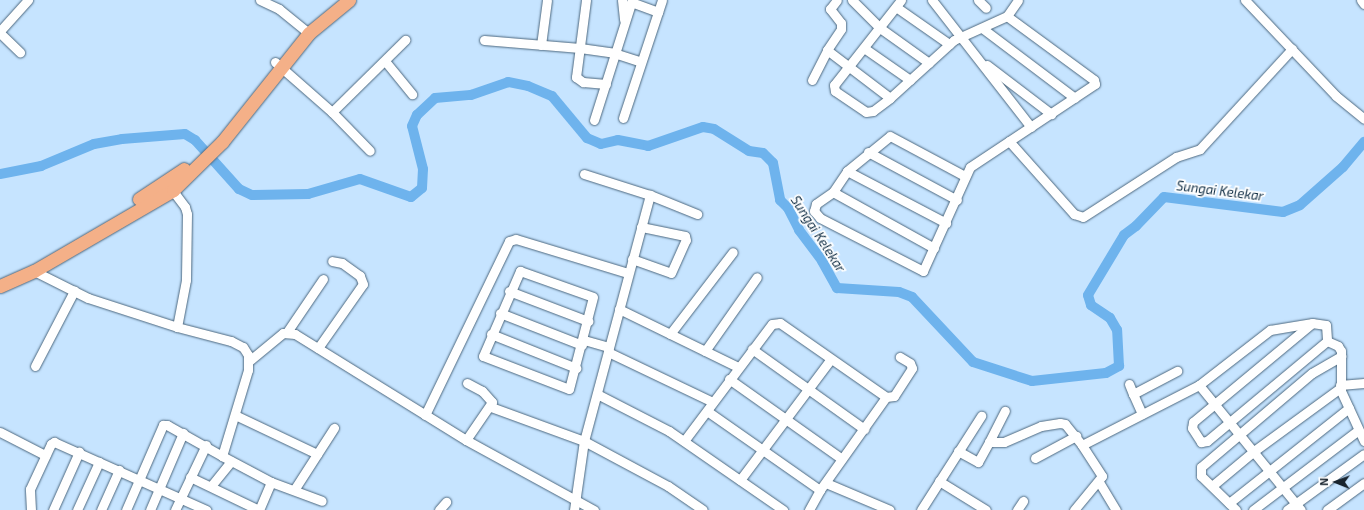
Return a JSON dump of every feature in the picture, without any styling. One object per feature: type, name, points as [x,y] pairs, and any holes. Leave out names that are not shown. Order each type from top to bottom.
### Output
[{"type":"highway","points":[[0,286],[34,271],[169,186],[218,140],[306,30],[336,0]]},
{"type":"highway","points":[[306,30],[349,0]]},
{"type":"highway","points":[[0,278],[28,267],[169,186]]},
{"type":"street","points":[[20,52],[0,32],[28,0]]},
{"type":"street","points":[[260,0],[279,9],[306,30]]},
{"type":"street","points":[[541,46],[547,0]]},
{"type":"street","points":[[586,0],[578,80],[606,84]]},
{"type":"street","points":[[623,118],[662,0]]},
{"type":"street","points":[[812,80],[827,50],[841,29],[841,23],[830,9],[837,0]]},
{"type":"street","points":[[852,0],[880,28],[928,63]]},
{"type":"street","points":[[932,0],[1032,127]]},
{"type":"street","points":[[978,0],[986,8]]},
{"type":"street","points":[[948,44],[899,4],[834,85],[837,93],[868,113],[890,98],[948,44],[960,36],[982,28],[1007,16],[1018,0]]},
{"type":"street","points":[[1245,0],[1336,96],[1364,119]]},
{"type":"street","points":[[1361,0],[1364,4]]},
{"type":"street","points":[[594,120],[624,22],[628,1],[658,12]]},
{"type":"street","points":[[965,176],[894,136],[887,137],[847,171],[833,192],[816,204],[814,211],[820,218],[923,271],[957,200],[965,176],[973,164],[1032,127],[1093,85],[1094,80],[1007,16]]},
{"type":"street","points":[[982,28],[1075,98]]},
{"type":"street","points":[[332,112],[386,61],[405,40]]},
{"type":"street","points":[[484,40],[541,46],[580,48],[614,53],[641,62]]},
{"type":"street","points":[[864,48],[910,80]]},
{"type":"street","points":[[1009,141],[1074,214],[1083,217],[1176,157],[1200,149],[1292,49]]},
{"type":"street","points":[[827,50],[890,98]]},
{"type":"street","points":[[975,56],[1051,114]]},
{"type":"street","points":[[386,61],[412,94]]},
{"type":"street","points":[[278,64],[332,112],[370,151]]},
{"type":"street","points":[[868,152],[957,200]]},
{"type":"street","points":[[847,171],[946,223]]},
{"type":"street","points":[[584,174],[650,195],[697,214]]},
{"type":"street","points":[[169,186],[185,207],[187,217],[186,280],[177,327]]},
{"type":"street","points":[[833,192],[934,248]]},
{"type":"street","points":[[574,510],[584,441],[650,195]]},
{"type":"street","points":[[632,259],[671,273],[686,240],[685,236],[641,227]]},
{"type":"street","points":[[425,415],[509,241],[516,239],[628,273]]},
{"type":"street","points":[[670,334],[733,252]]},
{"type":"street","points":[[318,348],[363,284],[360,276],[342,263],[332,261]]},
{"type":"street","points":[[34,271],[74,291],[177,327],[240,345],[247,352],[249,361],[235,415],[222,456]]},
{"type":"street","points":[[522,271],[589,295],[593,301],[571,387],[566,389],[486,358],[482,353],[509,292],[517,274],[522,271]]},
{"type":"street","points":[[705,351],[757,277]]},
{"type":"street","points":[[249,361],[287,332],[323,279]]},
{"type":"street","points":[[35,366],[74,291]]},
{"type":"street","points":[[509,292],[588,321]]},
{"type":"street","points":[[619,309],[738,367]]},
{"type":"street","points":[[500,313],[583,342],[609,349],[713,402]]},
{"type":"street","points":[[684,441],[752,349],[772,324],[778,322],[886,398]]},
{"type":"street","points":[[1312,323],[1192,423],[1201,442],[1207,441],[1327,341]]},
{"type":"street","points":[[1082,445],[1199,385],[1267,332],[1312,323],[1326,326],[1327,341]]},
{"type":"street","points":[[287,332],[318,348],[466,440],[576,498],[594,510]]},
{"type":"street","points":[[491,334],[576,368]]},
{"type":"street","points":[[1253,510],[1282,486],[1362,438],[1340,387],[1342,356],[1340,348],[1327,341]]},
{"type":"street","points":[[752,349],[864,429]]},
{"type":"street","points":[[1236,510],[1201,476],[1201,467],[1312,373],[1342,356]]},
{"type":"street","points":[[812,509],[823,486],[842,459],[886,398],[894,396],[912,368],[910,363],[900,357]]},
{"type":"street","points":[[740,480],[831,359]]},
{"type":"street","points":[[1133,394],[1176,371]]},
{"type":"street","points":[[729,379],[842,459]]},
{"type":"street","points":[[1212,486],[1254,451],[1340,387],[1364,383]]},
{"type":"street","points":[[466,440],[491,407],[491,399],[482,391],[467,384]]},
{"type":"street","points":[[1129,384],[1142,414]]},
{"type":"street","points":[[1199,385],[1298,506]]},
{"type":"street","points":[[597,394],[684,441],[783,510]]},
{"type":"street","points":[[491,407],[584,441],[668,486],[704,510]]},
{"type":"street","points":[[1229,503],[1268,469],[1349,408]]},
{"type":"street","points":[[707,411],[763,451],[823,486],[890,510]]},
{"type":"street","points":[[958,451],[978,462],[1005,411]]},
{"type":"street","points":[[235,415],[317,454]]},
{"type":"street","points":[[921,510],[981,416]]},
{"type":"street","points":[[989,442],[1004,442],[1041,426],[1060,422],[1076,436],[1100,470],[1102,476],[1099,482],[1074,510]]},
{"type":"street","points":[[126,510],[162,426],[167,425],[206,445],[222,456],[271,482],[322,501]]},
{"type":"street","points":[[294,490],[334,428]]},
{"type":"street","points":[[0,432],[45,455]]},
{"type":"street","points":[[150,510],[184,434]]},
{"type":"street","points":[[1035,458],[1076,436]]},
{"type":"street","points":[[31,510],[30,489],[45,455],[54,442],[159,488],[201,509]]},
{"type":"street","points":[[175,510],[206,445]]},
{"type":"street","points":[[53,510],[79,452]]},
{"type":"street","points":[[1287,510],[1298,506],[1364,454]]},
{"type":"street","points":[[211,486],[231,461]]},
{"type":"street","points":[[77,510],[99,462]]},
{"type":"street","points":[[102,510],[119,470]]},
{"type":"street","points":[[190,477],[259,510],[271,482]]},
{"type":"street","points":[[939,481],[986,510]]},
{"type":"street","points":[[1099,482],[1116,510]]},
{"type":"street","points":[[1327,510],[1364,483]]},
{"type":"street","points":[[1017,510],[1023,501]]},
{"type":"street","points":[[439,510],[446,502]]},
{"type":"waterway","name":"Sungai Kelekar","points":[[0,174],[41,166],[94,144],[122,139],[185,134],[195,140],[239,189],[252,195],[308,194],[360,179],[411,197],[422,188],[423,169],[412,126],[417,115],[435,98],[471,95],[508,82],[528,86],[552,96],[587,138],[601,144],[618,140],[648,146],[703,127],[714,129],[749,151],[763,153],[773,163],[780,200],[788,208],[799,230],[822,261],[837,288],[899,292],[912,297],[973,362],[1032,381],[1106,373],[1119,366],[1117,330],[1110,318],[1091,305],[1088,295],[1124,235],[1136,226],[1164,197],[1283,212],[1300,205],[1343,167],[1364,142]]}]
